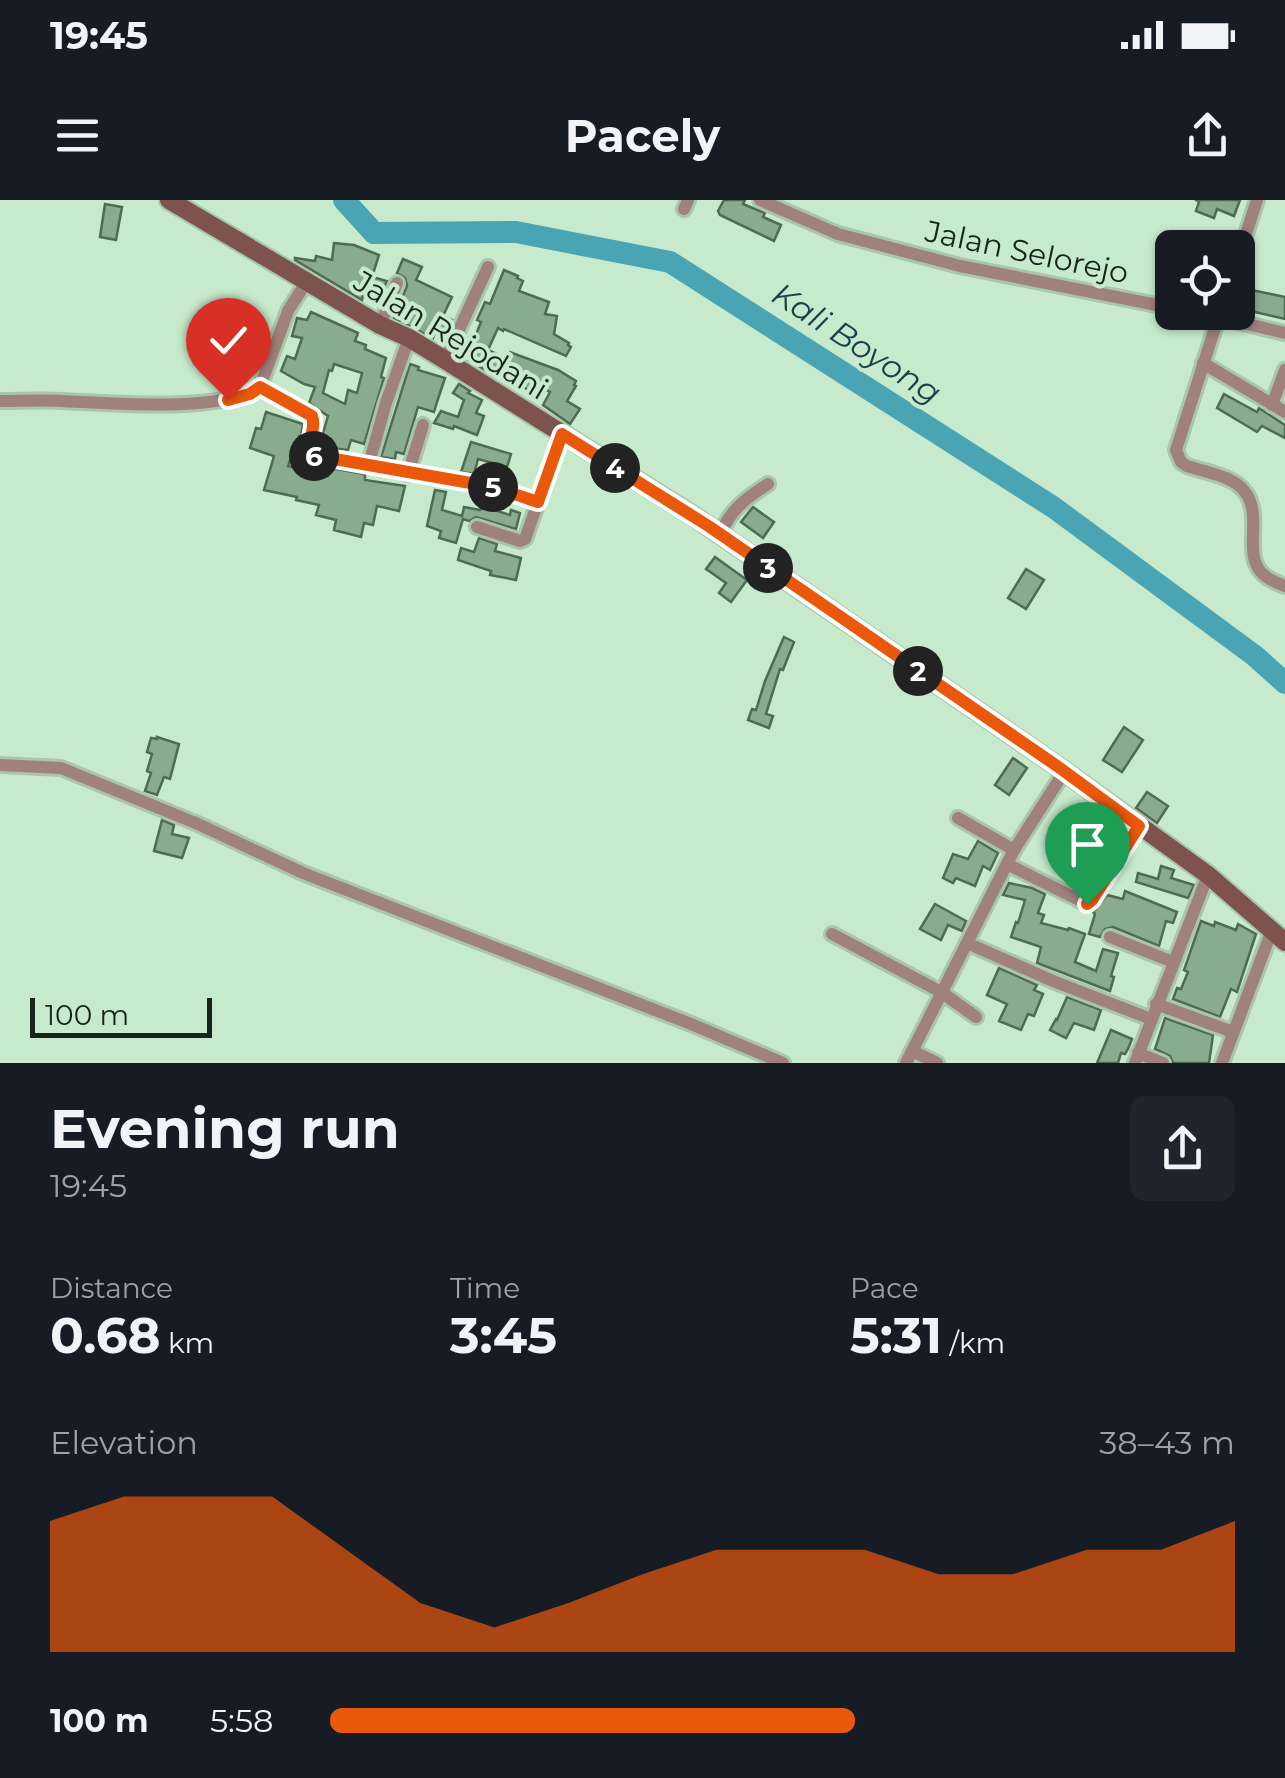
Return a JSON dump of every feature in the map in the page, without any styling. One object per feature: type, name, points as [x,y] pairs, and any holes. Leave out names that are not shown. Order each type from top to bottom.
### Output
[{"type":"main road","name":"Jalan Rejodani","points":[[170,200],[198,207],[306,281],[446,360],[692,515],[1064,772],[1208,876],[1278,936]]},
{"type":"street","name":"Jalan Selorejo","points":[[760,200],[838,234],[960,266],[1155,305]]},
{"type":"street","points":[[1247,230],[1257,200]]},
{"type":"street","points":[[446,360],[488,267]]},
{"type":"street","points":[[0,401],[146,404],[228,400],[250,394],[260,387],[288,311],[306,281]]},
{"type":"street","points":[[380,325],[397,283]]},
{"type":"street","points":[[1255,325],[1285,333]]},
{"type":"street","points":[[1214,330],[1177,443],[1178,457],[1188,466],[1231,480],[1245,492],[1255,529],[1254,563],[1264,576],[1285,586]]},
{"type":"street","points":[[370,464],[409,338]]},
{"type":"street","points":[[1203,363],[1279,409],[1285,370]]},
{"type":"street","points":[[260,387],[312,416],[315,424],[308,448],[312,455],[493,487],[538,502]]},
{"type":"street","points":[[408,474],[424,425]]},
{"type":"street","points":[[477,527],[525,539],[562,434]]},
{"type":"street","points":[[715,531],[736,507],[768,484]]},
{"type":"street","points":[[0,765],[61,768],[304,873],[783,1063]]},
{"type":"street","points":[[937,1063],[909,1057],[1010,857],[1064,772]]},
{"type":"street","points":[[958,818],[1010,857],[1087,904],[1139,826]]},
{"type":"street","points":[[1163,1063],[1137,1058],[1208,876]]},
{"type":"street","points":[[832,934],[941,992],[976,1017]]},
{"type":"street","points":[[1222,1063],[1278,936]]},
{"type":"street","points":[[1110,937],[1172,962]]},
{"type":"street","points":[[966,943],[1150,1019]]},
{"type":"street","points":[[1156,1004],[1233,1032]]},
{"type":"building","points":[[724,200],[745,200],[743,204],[781,225],[774,241],[720,215]]},
{"type":"building","points":[[1196,200],[1240,200],[1234,216],[1217,209],[1214,218],[1196,211]]},
{"type":"building","points":[[105,204],[122,207],[116,240],[100,237]]},
{"type":"building","points":[[334,243],[354,245],[379,255],[372,277],[387,281],[379,300],[363,295],[362,300],[295,260],[315,261],[316,256],[332,260]]},
{"type":"building","points":[[403,259],[422,267],[416,280],[452,297],[443,316],[452,320],[447,331],[438,326],[433,338],[394,318],[407,286],[405,278],[397,273]]},
{"type":"building","points":[[504,270],[523,281],[519,291],[549,302],[545,314],[557,316],[554,334],[571,347],[566,356],[498,328],[488,350],[507,359],[510,352],[576,381],[567,401],[580,409],[570,424],[543,405],[550,392],[532,383],[529,391],[515,380],[518,374],[497,366],[493,375],[469,360],[472,354],[461,348],[466,338],[473,342],[481,322],[477,320],[485,302],[490,304]]},
{"type":"building","points":[[1255,291],[1285,297],[1285,319],[1255,312]]},
{"type":"building","points":[[311,312],[358,333],[355,341],[386,358],[381,377],[384,378],[364,444],[351,440],[348,450],[323,447],[328,416],[309,403],[315,387],[281,371],[287,356],[295,359],[302,338],[292,336],[297,318],[307,320]],"holes":[[[334,364],[362,373],[357,393],[348,390],[345,404],[323,393]]]},
{"type":"building","points":[[410,364],[445,378],[434,412],[418,407],[404,454],[396,452],[395,459],[381,457]]},
{"type":"building","points":[[459,384],[482,400],[476,413],[484,416],[477,435],[434,423],[441,411],[458,417],[464,400],[453,393]]},
{"type":"building","points":[[1224,394],[1257,412],[1259,408],[1285,425],[1285,438],[1262,426],[1257,432],[1217,408]]},
{"type":"building","points":[[266,412],[303,424],[288,466],[328,476],[330,468],[365,474],[365,480],[405,486],[399,511],[377,506],[373,525],[364,523],[361,537],[334,530],[336,520],[316,515],[319,505],[264,490],[274,456],[250,448]]},
{"type":"building","points":[[471,442],[511,454],[507,467],[478,459],[474,474],[461,472]]},
{"type":"building","points":[[435,490],[446,492],[442,510],[462,516],[464,507],[480,510],[482,506],[510,515],[511,510],[520,513],[516,529],[476,517],[463,519],[456,543],[439,538],[441,531],[427,526]]},
{"type":"building","points":[[753,507],[774,522],[763,538],[741,522]]},
{"type":"building","points":[[479,538],[497,544],[495,551],[521,558],[516,580],[490,575],[491,571],[458,560],[461,548],[474,552]]},
{"type":"building","points":[[715,557],[747,580],[731,602],[719,593],[726,583],[706,569]]},
{"type":"building","points":[[1026,569],[1044,580],[1026,609],[1008,598]]},
{"type":"building","points":[[784,637],[794,642],[783,670],[780,669],[766,714],[773,716],[769,728],[748,720],[752,709],[756,710]]},
{"type":"building","points":[[1124,727],[1143,740],[1122,772],[1103,760]]},
{"type":"building","points":[[151,738],[179,744],[170,779],[164,777],[157,795],[145,791],[152,754],[147,752]]},
{"type":"building","points":[[1013,758],[1027,768],[1009,795],[995,785]]},
{"type":"building","points":[[1147,792],[1168,806],[1157,823],[1136,808]]},
{"type":"building","points":[[162,820],[174,825],[172,834],[189,838],[182,858],[154,851]]},
{"type":"building","points":[[978,841],[998,853],[990,870],[983,866],[975,886],[956,878],[953,883],[943,878],[953,854],[968,859]]},
{"type":"building","points":[[1161,866],[1174,870],[1171,878],[1194,885],[1188,898],[1136,882],[1138,873],[1158,879]]},
{"type":"building","points":[[1009,883],[1045,894],[1038,913],[1044,915],[1041,923],[1085,934],[1075,962],[1096,971],[1103,949],[1118,953],[1110,991],[1037,963],[1041,947],[1011,937],[1025,900],[1003,895]]},
{"type":"building","points":[[1125,891],[1177,912],[1173,923],[1166,921],[1159,946],[1113,927],[1105,929],[1100,937],[1089,934],[1093,912],[1107,895],[1123,899]]},
{"type":"building","points":[[935,904],[966,921],[962,931],[948,925],[941,940],[920,929]]},
{"type":"building","points":[[1201,921],[1236,930],[1238,924],[1256,934],[1237,992],[1231,989],[1220,1017],[1173,999],[1188,972],[1184,970]]},
{"type":"building","points":[[999,968],[1037,985],[1034,990],[1043,994],[1034,1016],[1028,1014],[1021,1030],[999,1021],[1007,1004],[987,995]]},
{"type":"building","points":[[1067,997],[1101,1010],[1094,1030],[1074,1023],[1066,1038],[1050,1030]]},
{"type":"building","points":[[1165,1018],[1213,1035],[1209,1063],[1173,1063],[1170,1056],[1155,1049]]},
{"type":"building","points":[[1111,1030],[1132,1039],[1128,1049],[1121,1053],[1118,1063],[1097,1063]]},
{"type":"waterway","name":"Kali Boyong","points":[[344,200],[374,233],[516,232],[670,262],[1053,507],[1255,656],[1285,683]]},
{"type":"route","points":[[228,400],[260,387],[312,416],[315,424],[308,448],[318,457],[493,487],[538,502],[562,434],[710,527],[1139,826],[1087,904]]}]
